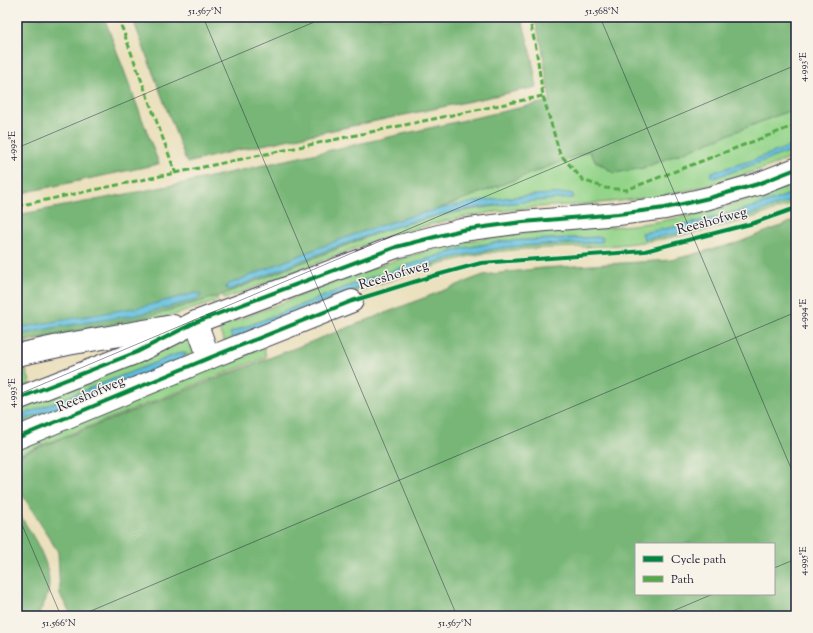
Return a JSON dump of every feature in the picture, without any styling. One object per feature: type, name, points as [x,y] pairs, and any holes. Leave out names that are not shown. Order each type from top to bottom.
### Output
[{"type":"street","name":"Reeshofweg","points":[[17,399],[137,352],[196,322],[396,247],[462,230],[523,222],[618,214],[665,208],[709,198],[758,184],[796,169]]},
{"type":"street","name":"Reeshofweg","points":[[17,438],[209,358],[352,301]]},
{"type":"street","name":"Reeshofweg","points":[[17,355],[68,344],[196,322]]},
{"type":"street","points":[[196,322],[209,358]]},
{"type":"green space","points":[[17,17],[104,17],[159,164],[17,194]]},
{"type":"green space","points":[[132,17],[521,17],[530,49],[537,87],[234,151],[187,163]]},
{"type":"green space","points":[[534,17],[796,17],[796,108],[643,168],[614,173],[595,160],[589,151],[417,217],[219,296],[154,315],[17,343],[17,215],[179,184],[550,101],[542,48]]},
{"type":"green space","points":[[796,108],[796,156],[745,175],[710,185],[656,197],[511,210],[480,214],[438,223],[376,241],[224,299],[221,287],[394,227],[440,215],[508,204],[495,203],[417,217],[589,151],[595,161],[614,173],[643,168]]},
{"type":"green space","points":[[796,183],[796,192],[720,216],[643,233],[645,239],[721,223],[796,199],[796,203],[752,218],[708,230],[663,239],[617,245],[499,251],[448,262],[352,294],[226,345],[218,327],[374,267],[444,247],[493,236],[612,227],[674,219],[716,209]],"holes":[[[603,238],[589,243],[508,247],[456,257],[413,270],[230,333],[369,278],[464,248],[504,241]]]},
{"type":"green space","points":[[796,220],[796,616],[72,616],[60,595],[58,552],[17,486],[17,456],[483,275],[543,268],[671,260],[737,243]]},
{"type":"green space","points":[[214,289],[218,301],[177,314],[144,322],[17,344],[17,335]]},
{"type":"green space","points":[[187,340],[193,343],[196,353],[17,427],[17,423],[183,358],[186,353],[182,352],[17,417],[17,406]]},
{"type":"green space","points":[[264,347],[266,357],[17,455],[17,445]]},
{"type":"green space","points":[[25,368],[31,384],[17,389],[17,371]]},
{"type":"green space","points":[[17,510],[35,539],[45,560],[48,571],[48,593],[38,616],[17,616]]},
{"type":"water","points":[[796,144],[796,149],[755,164],[714,178],[710,175],[712,172],[753,160]]},
{"type":"water","points":[[796,192],[796,199],[721,224],[683,233],[644,239],[642,233],[720,216]]},
{"type":"water","points":[[569,193],[573,194],[573,198],[490,206],[440,215],[413,222],[333,248],[229,290],[226,288],[227,285],[305,253],[358,233],[412,216],[439,209],[487,200]]},
{"type":"water","points":[[602,237],[602,242],[514,247],[457,257],[392,276],[232,338],[230,333],[369,278],[464,248],[504,241]]},
{"type":"water","points":[[195,293],[200,294],[201,296],[196,300],[137,315],[17,335],[17,328],[145,306]]},
{"type":"water","points":[[182,352],[186,353],[183,358],[17,423],[17,417]]},
{"type":"marked path","points":[[118,17],[176,174]]},
{"type":"marked path","points":[[529,17],[536,48],[543,96],[560,154],[583,180],[605,188],[626,190],[796,125]]},
{"type":"marked path","points":[[17,206],[543,96]]},
{"type":"cycle path","points":[[17,399],[137,352],[196,322],[396,247],[462,230],[523,222],[618,214],[665,208],[709,198],[758,184],[796,169]]},
{"type":"cycle path","points":[[17,438],[209,358],[352,301],[433,276],[481,263],[645,251],[754,223],[796,208]]}]
